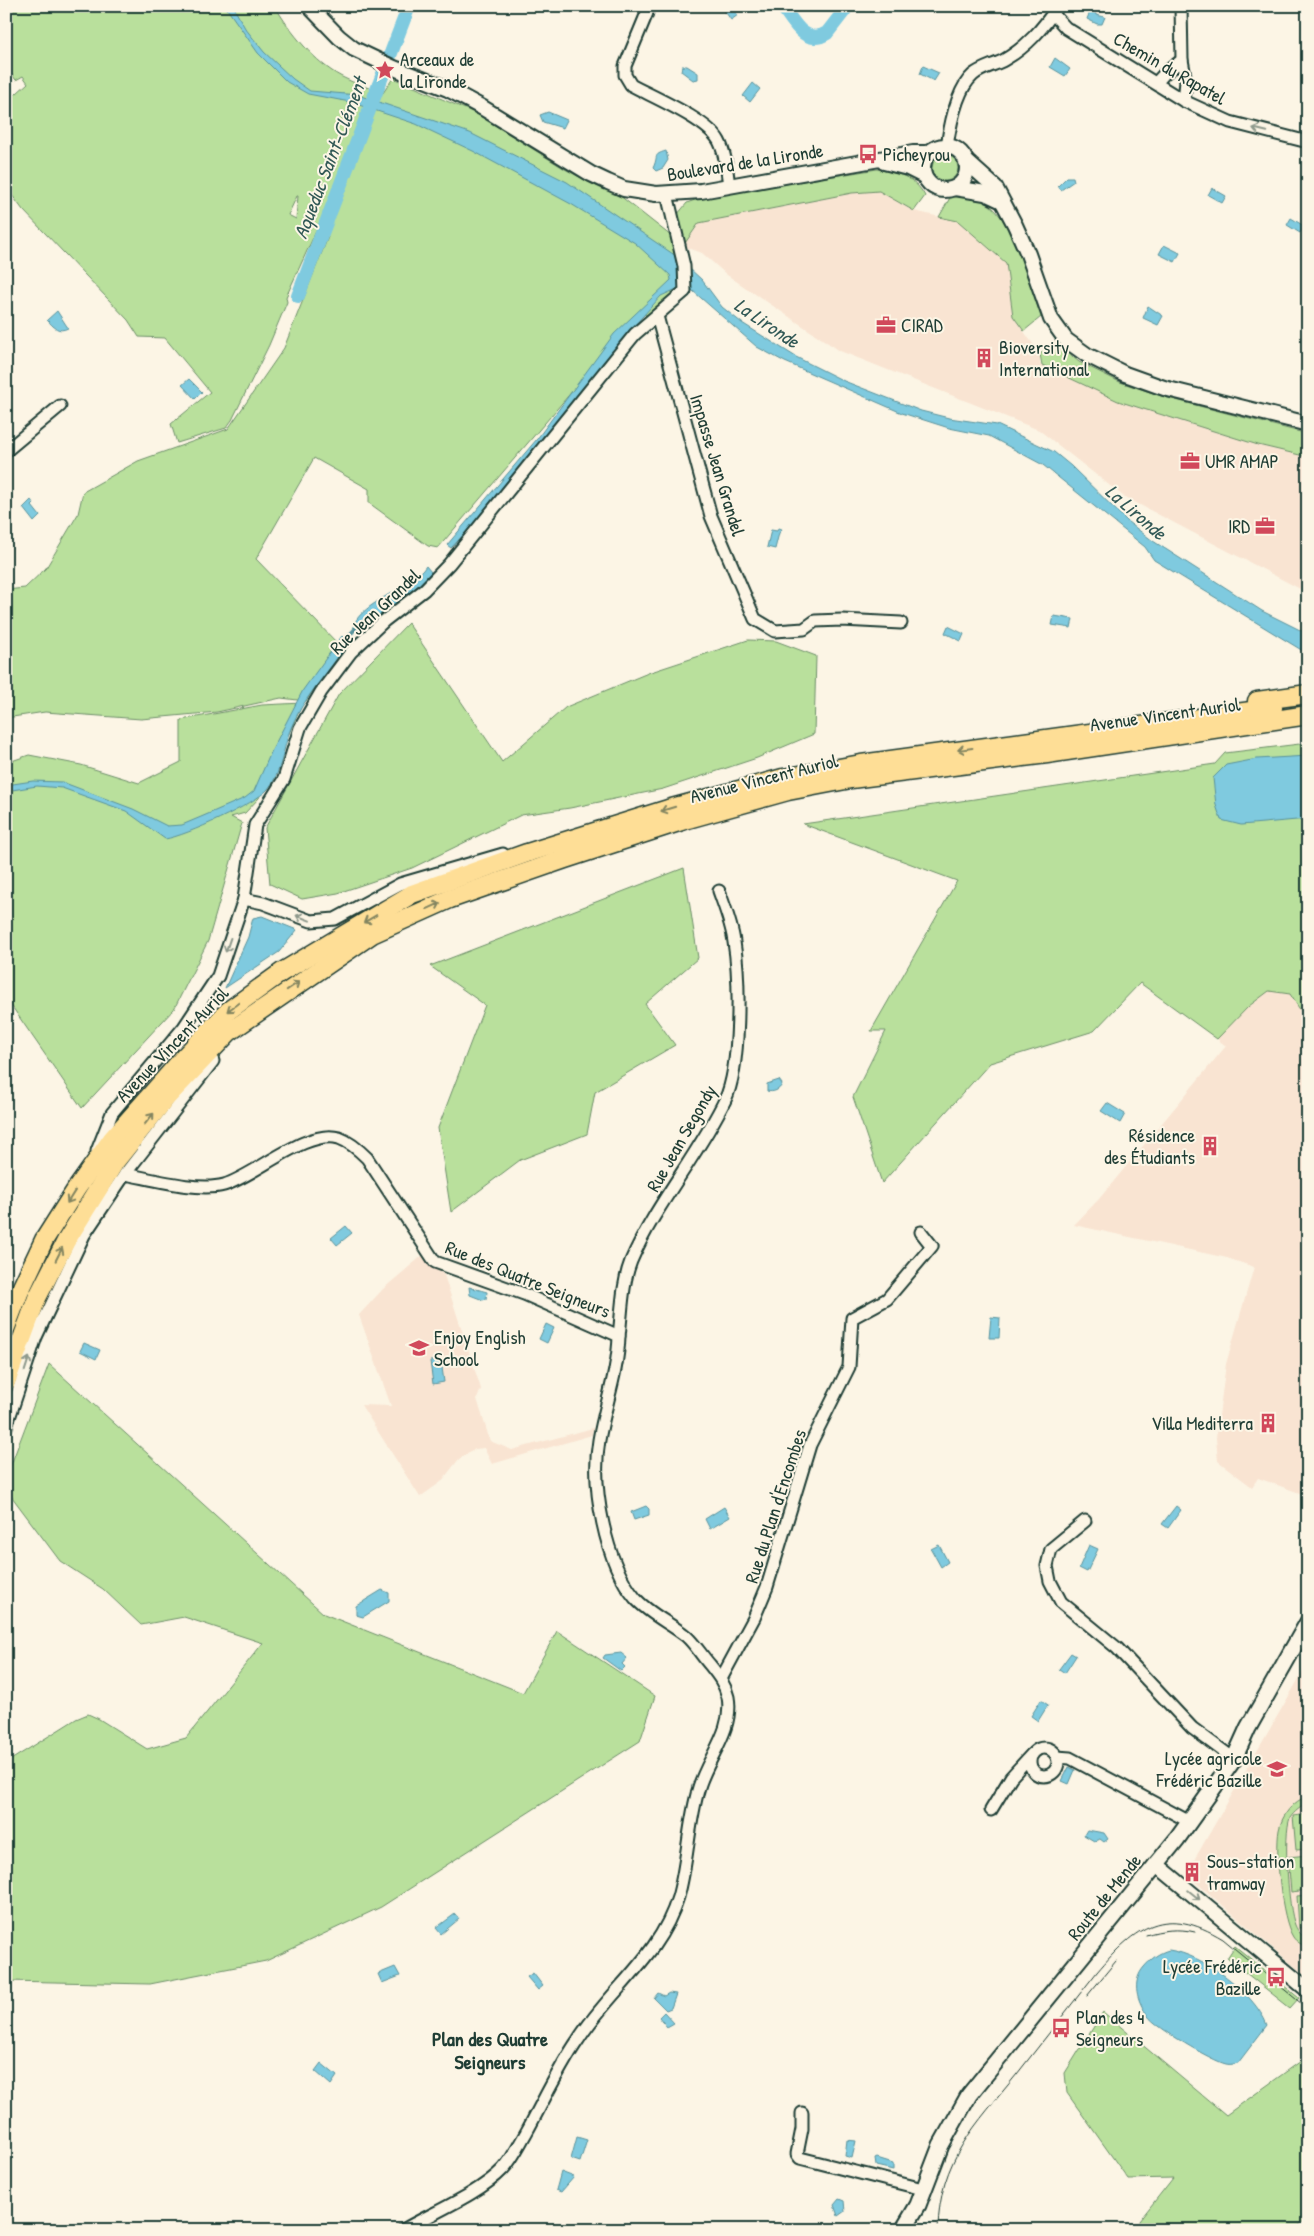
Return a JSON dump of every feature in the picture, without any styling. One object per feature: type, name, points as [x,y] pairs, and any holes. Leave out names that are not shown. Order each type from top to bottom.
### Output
[{"type":"main road","points":[[988,746],[1149,716],[1308,694]]},
{"type":"main road","name":"Avenue Vincent Auriol","points":[[6,1327],[19,1293],[44,1240],[89,1171],[112,1139],[191,1049],[228,1011],[282,972],[412,894],[598,831],[685,804],[783,778],[860,764],[1308,704]]},
{"type":"main road","name":"Avenue Vincent Auriol","points":[[6,1382],[37,1298],[66,1241],[115,1162],[167,1097],[229,1032],[372,934],[450,899],[688,818],[763,797],[841,780],[1308,715]]},
{"type":"main road","points":[[1128,741],[1308,722]]},
{"type":"main road","name":"Route de Mende","points":[[903,2230],[918,2205],[940,2145],[969,2095],[1190,1822],[1234,1758],[1248,1728],[1308,1622]]},
{"type":"street","name":"Boulevard de la Lironde","points":[[309,6],[339,37],[354,49],[394,68],[448,89],[483,108],[591,174],[624,189],[667,194],[729,186],[913,154],[929,153]]},
{"type":"street","points":[[1181,6],[1182,60],[1186,81],[1184,101]]},
{"type":"street","points":[[947,146],[954,113],[972,76],[1023,47],[1055,10]]},
{"type":"street","name":"Chemin du Rapatel","points":[[1055,10],[1066,28],[1184,101],[1230,122],[1308,142]]},
{"type":"street","points":[[647,13],[625,66],[627,80],[631,85],[692,118],[712,132],[722,148],[729,186]]},
{"type":"street","points":[[1156,84],[1165,73],[1182,60]]},
{"type":"street","points":[[954,188],[964,180],[968,168],[966,161],[960,151],[947,146],[940,146],[929,153],[923,164],[924,176],[933,187],[940,190],[954,188],[985,193],[1000,200]]},
{"type":"street","name":"Boulevard de la Lironde","points":[[879,160],[908,168],[924,176]]},
{"type":"street","points":[[966,161],[995,188],[1028,254],[1052,319],[1066,340],[1087,355],[1125,374],[1164,388],[1308,424]]},
{"type":"street","name":"Rue Jean Grandel","points":[[89,1171],[112,1113],[184,1027],[218,976],[244,899],[256,825],[284,779],[300,728],[321,692],[351,652],[384,621],[424,590],[449,564],[635,334],[685,291],[685,276],[681,253],[667,194]]},
{"type":"street","name":"Impasse Jean Grandel","points":[[657,316],[711,516],[755,619],[775,631],[804,629],[815,621],[842,620],[901,623]]},
{"type":"street","points":[[6,451],[60,406]]},
{"type":"street","name":"Avenue Vincent Auriol","points":[[244,899],[263,903],[311,921],[335,919],[400,884],[485,858],[598,831]]},
{"type":"street","name":"Rue Jean Segondy","points":[[619,1336],[624,1284],[631,1261],[658,1212],[726,1100],[735,1070],[737,961],[730,925],[719,891]]},
{"type":"street","name":"Avenue Vincent Auriol","points":[[6,1427],[36,1337],[84,1235],[125,1174],[206,1068],[268,1004]]},
{"type":"street","name":"Rue des Quatre Seigneurs","points":[[125,1174],[191,1186],[223,1185],[290,1150],[320,1137],[337,1138],[354,1146],[367,1158],[435,1262],[524,1294],[619,1336],[614,1384],[599,1442],[598,1492],[609,1544],[622,1578],[634,1596],[644,1607],[690,1640],[721,1679],[728,1700],[727,1722],[724,1732],[700,1782],[692,1810],[678,1896],[664,1929],[643,1962],[579,2037],[506,2166],[486,2184],[403,2230]]},
{"type":"street","name":"Rue du Plan d'Encombes","points":[[721,1679],[754,1618],[767,1587],[810,1445],[849,1367],[852,1318],[887,1299],[932,1246],[921,1232]]},
{"type":"street","points":[[1085,1522],[1051,1549],[1047,1566],[1050,1581],[1061,1602],[1117,1648],[1192,1728],[1234,1758]]},
{"type":"street","points":[[991,1810],[1011,1777],[1038,1749],[1047,1748],[1057,1757],[1070,1758],[1190,1822]]},
{"type":"street","points":[[1032,1754],[1031,1768],[1042,1776],[1055,1770],[1058,1762],[1057,1757]]},
{"type":"street","points":[[1156,1864],[1308,1990]]},
{"type":"street","points":[[802,2113],[802,2129],[797,2154],[800,2158],[924,2190]]},
{"type":"shaded area","points":[[879,191],[914,211],[958,221],[1006,263],[1013,316],[1040,354],[1040,364],[1118,401],[1258,445],[1308,457],[1308,593],[1123,496],[1039,430],[840,351],[727,275],[702,253],[683,246],[699,223],[852,193]]},
{"type":"shaded area","points":[[1269,991],[1290,994],[1308,1022],[1308,1496],[1258,1478],[1252,1487],[1218,1461],[1216,1438],[1226,1364],[1254,1267],[1227,1258],[1074,1225],[1099,1199],[1226,1046],[1217,1039],[1249,1006]]},
{"type":"shaded area","name":"Enjoy English School","points":[[423,1255],[444,1275],[481,1389],[477,1399],[490,1441],[512,1450],[593,1428],[592,1435],[492,1464],[484,1448],[475,1449],[459,1459],[441,1482],[420,1497],[361,1405],[391,1406],[359,1315],[383,1289]]},
{"type":"shaded area","name":"Lycée agricole Frédéric Bazille","points":[[1308,1663],[1308,1978],[1186,1874]]},
{"type":"green space","points":[[6,6],[275,6],[304,46],[322,64],[342,77],[383,93],[393,78],[477,114],[565,169],[592,184],[619,195],[671,236],[677,251],[680,289],[651,316],[642,314],[586,375],[438,548],[428,546],[369,503],[369,489],[314,458],[256,559],[339,645],[306,701],[281,698],[217,712],[141,719],[45,712],[6,718],[6,590],[25,588],[46,568],[78,514],[83,492],[138,461],[228,429],[284,348],[328,237],[316,231],[286,297],[287,302],[269,345],[232,420],[226,428],[177,443],[171,424],[210,392],[165,338],[139,337],[128,320],[23,210],[6,187],[6,103],[28,83],[23,76],[16,80],[6,67]],"holes":[[[298,196],[296,219],[288,215]]]},
{"type":"green space","points":[[945,155],[954,159],[958,168],[954,177],[945,181],[936,177],[932,168],[936,159]]},
{"type":"green space","points":[[877,169],[905,176],[916,184],[925,196],[914,211],[879,191],[852,193],[699,223],[683,246],[677,215],[687,203],[700,198]]},
{"type":"green space","points":[[951,196],[975,197],[991,206],[1011,233],[1026,269],[1041,317],[1024,331],[1013,316],[1006,263],[958,221],[939,217]]},
{"type":"green space","points":[[1055,342],[1079,362],[1120,382],[1168,398],[1308,434],[1308,457],[1258,445],[1118,401],[1042,365],[1040,354]]},
{"type":"green space","points":[[408,623],[502,762],[566,707],[648,673],[748,640],[776,641],[816,656],[814,734],[757,758],[663,789],[570,808],[521,815],[412,868],[338,893],[302,899],[270,884],[265,828],[339,694]]},
{"type":"green space","points":[[303,703],[259,798],[245,813],[231,817],[242,823],[208,941],[174,1009],[82,1108],[6,998],[6,763],[29,755],[81,765],[139,783],[181,762],[181,720],[262,705]]},
{"type":"green space","points":[[1308,743],[1308,1022],[1290,994],[1269,991],[1249,1006],[1217,1039],[1140,983],[1094,1031],[990,1063],[882,1183],[853,1097],[886,1031],[871,1031],[957,881],[803,824],[1215,764],[1225,753]]},
{"type":"green space","points":[[684,868],[698,958],[645,1004],[675,1045],[595,1092],[587,1134],[520,1160],[451,1212],[438,1128],[485,1005],[430,966]]},
{"type":"green space","points":[[49,1364],[324,1614],[523,1693],[557,1631],[655,1696],[640,1741],[381,1907],[266,1961],[150,1984],[6,1981],[6,1763],[76,1719],[88,1714],[147,1749],[186,1738],[263,1643],[184,1617],[141,1625],[103,1589],[60,1561],[6,1489],[6,1478]]},
{"type":"green space","points":[[1308,1796],[1308,1804],[1298,1809],[1290,1818],[1287,1855],[1288,1888],[1292,1916],[1297,1930],[1308,1939],[1308,1948],[1294,1939],[1285,1915],[1280,1885],[1278,1840],[1279,1830],[1289,1809],[1298,1801]]},
{"type":"green space","points":[[1308,1814],[1308,1849],[1296,1850],[1293,1816]]},
{"type":"green space","points":[[1308,1855],[1308,1890],[1291,1892],[1288,1857]]},
{"type":"green space","points":[[1308,1895],[1308,1927],[1299,1928],[1297,1896]]},
{"type":"green space","points":[[1235,1946],[1299,1998],[1290,2008],[1227,1958]]},
{"type":"green space","points":[[1103,2012],[1226,2115],[1308,2056],[1308,2217],[1294,2230],[1139,2230],[1139,2221],[1173,2178],[1128,2179],[1067,2093],[1065,2073]]},
{"type":"water","points":[[225,6],[238,6],[235,10],[245,28],[264,52],[293,79],[310,91],[358,95],[470,133],[567,182],[676,256],[702,280],[722,307],[742,323],[796,357],[844,381],[921,411],[949,418],[997,425],[1054,452],[1071,466],[1128,522],[1153,541],[1262,611],[1308,634],[1308,654],[1154,560],[1145,547],[1043,465],[989,436],[949,428],[902,413],[785,362],[757,347],[693,291],[680,284],[679,288],[661,296],[634,326],[469,529],[451,548],[447,545],[537,439],[614,334],[671,280],[670,275],[635,243],[571,204],[473,151],[416,124],[350,102],[308,94],[287,82],[258,53]]},
{"type":"water","points":[[730,6],[738,15],[731,20],[722,7]]},
{"type":"water","points":[[1091,9],[1095,11],[1096,15],[1105,17],[1102,24],[1097,24],[1087,19]]},
{"type":"water","points":[[1055,58],[1070,69],[1065,76],[1050,67]]},
{"type":"water","points":[[682,66],[687,66],[698,73],[698,79],[693,80],[681,71]]},
{"type":"water","points":[[923,66],[939,73],[934,81],[920,74]]},
{"type":"water","points":[[753,83],[760,89],[750,102],[743,96]]},
{"type":"water","points":[[548,112],[567,120],[563,128],[543,122],[540,115]]},
{"type":"water","points":[[666,151],[668,160],[663,168],[656,171],[653,168],[656,156]]},
{"type":"water","points":[[1067,177],[1073,177],[1074,181],[1061,190],[1058,186]]},
{"type":"water","points":[[1212,188],[1226,196],[1222,203],[1208,195]]},
{"type":"water","points":[[1291,218],[1304,226],[1300,233],[1287,225]]},
{"type":"water","points":[[1164,245],[1180,253],[1175,262],[1159,254]]},
{"type":"water","points":[[1148,306],[1163,316],[1158,325],[1143,318]]},
{"type":"water","points":[[57,311],[68,328],[59,330],[47,320]]},
{"type":"water","points":[[189,379],[202,392],[195,399],[182,385]]},
{"type":"water","points":[[31,500],[34,504],[32,506],[40,516],[34,522],[23,508]]},
{"type":"water","points":[[778,528],[782,529],[779,533],[775,549],[767,547],[771,530],[777,531]]},
{"type":"water","points":[[426,566],[431,572],[414,589],[359,633],[353,627],[356,620],[371,606],[416,578]]},
{"type":"water","points":[[1054,616],[1073,619],[1071,628],[1052,625]]},
{"type":"water","points":[[948,626],[964,634],[961,641],[945,633]]},
{"type":"water","points":[[342,636],[349,643],[298,713],[288,735],[273,783],[261,795],[249,803],[220,818],[175,837],[165,839],[126,811],[62,788],[37,786],[6,791],[6,785],[33,781],[62,782],[133,809],[167,826],[182,825],[245,798],[254,791],[272,750],[303,690]]},
{"type":"water","points":[[1308,756],[1308,819],[1241,825],[1221,820],[1216,805],[1213,778],[1226,765],[1257,759]]},
{"type":"water","points":[[262,916],[297,930],[279,952],[225,988],[248,937],[253,918]]},
{"type":"water","points":[[779,1080],[782,1084],[780,1088],[774,1091],[767,1091],[767,1084]]},
{"type":"water","points":[[1107,1103],[1125,1114],[1120,1123],[1101,1111]]},
{"type":"water","points":[[346,1226],[352,1233],[337,1245],[331,1238]]},
{"type":"water","points":[[469,1287],[487,1292],[486,1299],[483,1300],[470,1295]]},
{"type":"water","points":[[991,1317],[1000,1318],[999,1338],[989,1338]]},
{"type":"water","points":[[546,1324],[554,1328],[547,1343],[539,1339]]},
{"type":"water","points":[[84,1343],[100,1350],[96,1359],[80,1351]]},
{"type":"water","points":[[441,1360],[444,1382],[433,1384],[430,1361]]},
{"type":"water","points":[[646,1506],[649,1509],[649,1515],[634,1520],[631,1512]]},
{"type":"water","points":[[1176,1506],[1181,1510],[1168,1528],[1162,1524]]},
{"type":"water","points":[[724,1507],[730,1517],[710,1529],[705,1519]]},
{"type":"water","points":[[939,1545],[948,1562],[941,1567],[931,1549]]},
{"type":"water","points":[[1089,1545],[1098,1549],[1087,1572],[1079,1568]]},
{"type":"water","points":[[382,1590],[389,1593],[389,1601],[363,1617],[356,1615],[356,1606]]},
{"type":"water","points":[[621,1653],[627,1658],[622,1664],[625,1667],[621,1671],[603,1658],[605,1655]]},
{"type":"water","points":[[1071,1653],[1076,1656],[1065,1673],[1059,1669]]},
{"type":"water","points":[[1041,1700],[1048,1705],[1038,1721],[1031,1716]]},
{"type":"water","points":[[1069,1767],[1075,1770],[1069,1784],[1062,1781]]},
{"type":"water","points":[[1087,1830],[1104,1833],[1108,1839],[1104,1842],[1100,1839],[1094,1841],[1084,1835]]},
{"type":"water","points":[[455,1914],[459,1919],[441,1934],[436,1928]]},
{"type":"water","points":[[1169,1950],[1183,1953],[1212,1967],[1240,1988],[1260,2013],[1267,2025],[1238,2063],[1226,2064],[1219,2062],[1197,2050],[1161,2028],[1144,2010],[1137,1992],[1140,1973],[1152,1959]]},
{"type":"water","points":[[395,1967],[400,1976],[382,1983],[378,1974]]},
{"type":"water","points":[[533,1973],[543,1986],[538,1990],[527,1977]]},
{"type":"water","points":[[658,1993],[664,1996],[669,1993],[676,1994],[671,2008],[666,2010],[654,1998]]},
{"type":"water","points":[[664,2012],[674,2023],[667,2027],[659,2017]]},
{"type":"water","points":[[321,2063],[337,2076],[331,2085],[315,2071]]},
{"type":"water","points":[[577,2137],[587,2140],[580,2162],[571,2159]]},
{"type":"water","points":[[847,2140],[856,2141],[852,2158],[845,2156]]},
{"type":"water","points":[[875,2159],[893,2163],[893,2170],[876,2166]]},
{"type":"water","points":[[561,2172],[574,2177],[561,2192],[556,2190]]},
{"type":"water","points":[[839,2199],[844,2201],[845,2211],[838,2216],[834,2205]]},
{"type":"waterway","name":"Aqueduc Saint-Clément","points":[[298,296],[409,6]]},
{"type":"waterway","name":"Aqueduc Saint-Clément","points":[[782,6],[795,25],[806,35],[812,37],[827,33],[848,6]]},
{"type":"waterway","points":[[342,643],[358,626]]},
{"type":"tram line","points":[[938,2230],[940,2205],[945,2183],[962,2144],[1097,1972],[1111,1956],[1139,1932],[1153,1925],[1168,1922],[1184,1923],[1203,1928],[1223,1939],[1308,2009]]},
{"type":"tram line","points":[[1146,1935],[1170,1930],[1195,1932]]},
{"type":"tram line","points":[[1087,1996],[1116,1961]]},
{"type":"place","name":"Arceaux de la Lironde","points":[[385,70]]},
{"type":"place","name":"Picheyrou","points":[[868,154]]},
{"type":"place","name":"CIRAD","points":[[886,325]]},
{"type":"place","name":"Bioversity International","points":[[984,358]]},
{"type":"place","name":"UMR AMAP","points":[[1190,461]]},
{"type":"place","name":"IRD","points":[[1265,526]]},
{"type":"place","name":"Résidence des Étudiants","points":[[1210,1146]]},
{"type":"place","name":"Enjoy English School","points":[[419,1348]]},
{"type":"place","name":"Villa Mediterra","points":[[1268,1423]]},
{"type":"place","name":"Lycée agricole Frédéric Bazille","points":[[1277,1769]]},
{"type":"place","name":"Sous-station tramway","points":[[1192,1872]]},
{"type":"place","name":"Lycée Frédéric Bazille","points":[[1276,1977]]},
{"type":"place","name":"Plan des 4 Seigneurs","points":[[1061,2028]]},
{"type":"district","name":"Plan des Quatre Seigneurs","points":[[490,2050]]},
{"type":"water label","name":"La Lironde","points":[[767,323]]},
{"type":"water label","name":"La Lironde","points":[[1136,512]]}]
